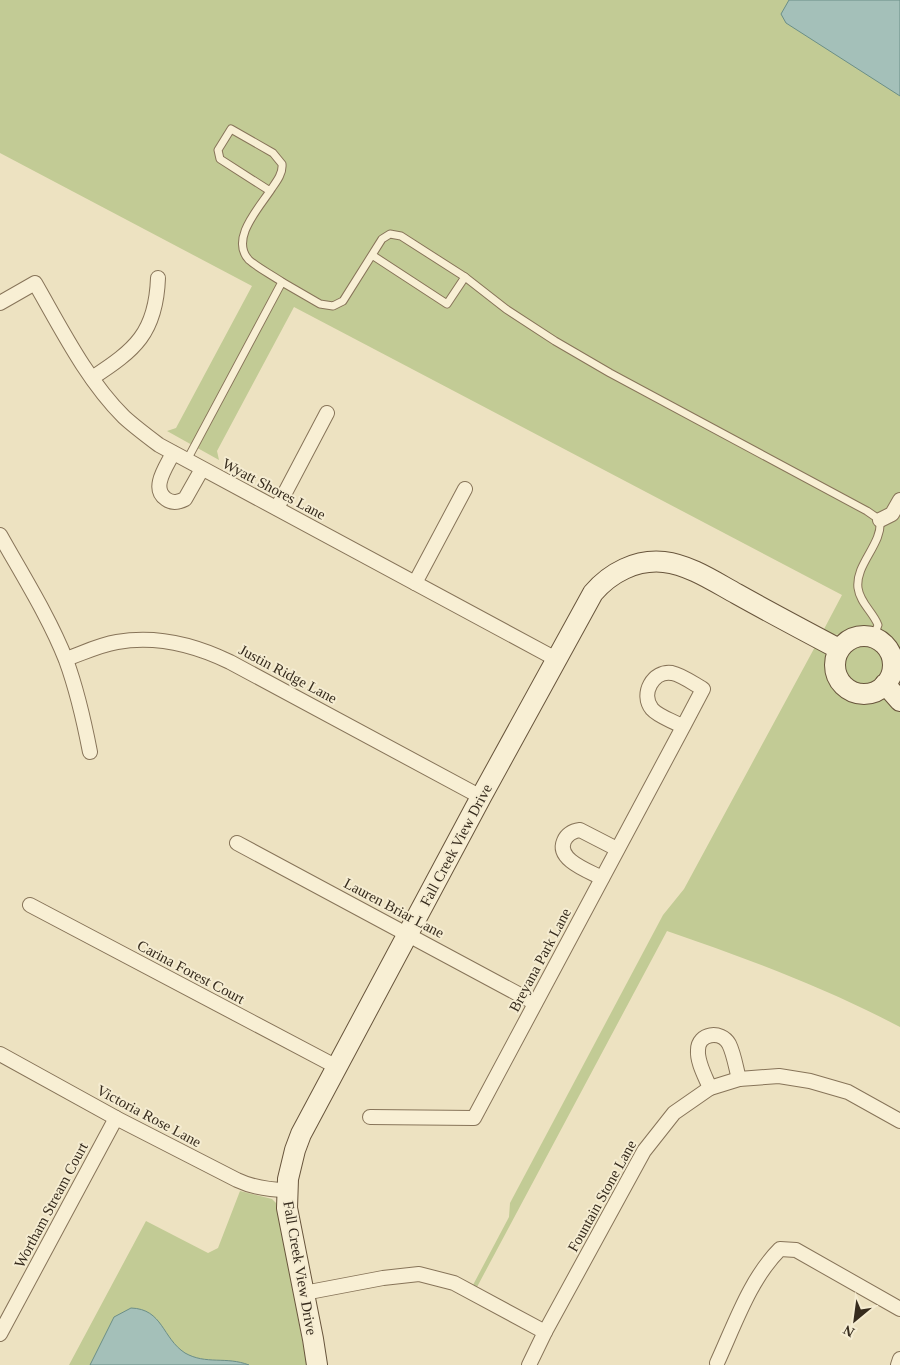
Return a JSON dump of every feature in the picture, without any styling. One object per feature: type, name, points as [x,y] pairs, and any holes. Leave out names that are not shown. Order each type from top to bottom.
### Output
[{"type":"street","points":[[92,378],[126,355],[146,329],[155,306],[158,278]]},
{"type":"street","name":"Wyatt Shores Lane","points":[[0,303],[34,283],[92,378],[123,416],[160,446],[556,659]]},
{"type":"street","points":[[277,508],[327,412]]},
{"type":"street","points":[[173,453],[159,483],[162,494],[170,501],[180,502],[185,499],[202,469]]},
{"type":"street","points":[[415,583],[465,489]]},
{"type":"street","points":[[880,520],[892,514],[900,500]]},
{"type":"street","points":[[0,535],[27,582],[66,659],[90,752]]},
{"type":"street","name":"Fall Creek View Drive","points":[[317,1365],[290,1226],[287,1190],[293,1158],[301,1134],[586,603],[601,584],[610,576],[622,570],[650,562],[670,564],[703,576],[839,649]]},
{"type":"street","points":[[863,636],[873,638],[881,642],[892,658],[890,676],[878,690],[859,694],[842,685],[837,677],[836,658],[839,649],[846,642],[863,636]]},
{"type":"street","name":"Justin Ridge Lane","points":[[66,659],[117,641],[153,640],[196,647],[230,662],[481,796]]},
{"type":"street","points":[[885,684],[900,701]]},
{"type":"street","name":"Breyana Park Lane","points":[[370,1117],[474,1118],[683,726]]},
{"type":"street","points":[[602,878],[567,858],[563,850],[564,840],[570,833],[580,830],[618,849]]},
{"type":"street","name":"Lauren Briar Lane","points":[[237,843],[536,1003]]},
{"type":"street","name":"Carina Forest Court","points":[[30,905],[337,1067]]},
{"type":"street","points":[[710,1088],[698,1056],[698,1047],[704,1038],[714,1034],[724,1038],[730,1045],[738,1079]]},
{"type":"street","name":"Victoria Rose Lane","points":[[0,1054],[116,1118],[237,1180],[264,1190],[287,1190]]},
{"type":"street","name":"Fountain Stone Lane","points":[[529,1365],[545,1332],[644,1152],[674,1113],[710,1088],[738,1079],[779,1076],[810,1081],[848,1092],[900,1121]]},
{"type":"street","name":"Wortham Stream Court","points":[[0,1334],[116,1118]]},
{"type":"street","points":[[718,1363],[749,1294],[769,1260],[780,1250],[796,1250],[900,1309]]},
{"type":"street","points":[[304,1293],[383,1278],[419,1274],[454,1283],[545,1332]]},
{"type":"street","points":[[898,1365],[900,1360]]},
{"type":"lane","points":[[270,191],[220,159],[218,150],[231,129],[272,153],[280,160],[282,167],[270,191],[244,231],[242,246],[249,260],[320,304],[333,306],[343,301],[382,239],[390,234],[401,236],[465,277],[506,308],[555,341],[602,369],[867,510],[880,520],[881,530],[861,572],[858,586],[860,598],[878,625],[873,638]]},
{"type":"lane","points":[[372,255],[447,304],[465,277]]},
{"type":"lane","points":[[186,461],[282,282]]},
{"type":"green space","points":[[0,0],[900,0],[900,662],[890,640],[878,631],[863,628],[836,635],[823,631],[842,595],[294,307],[217,451],[219,460],[167,431],[176,428],[252,286],[0,153]]},
{"type":"green space","points":[[867,644],[875,647],[881,653],[884,665],[881,677],[875,683],[859,686],[851,683],[845,677],[842,661],[845,653],[851,647]]},
{"type":"green space","points":[[816,645],[826,655],[833,684],[844,695],[859,699],[884,698],[900,710],[900,1027],[843,999],[785,974],[667,931],[477,1287],[473,1285],[509,1217],[510,1203],[663,915],[684,889]]},
{"type":"green space","points":[[240,1191],[272,1199],[276,1203],[307,1365],[69,1365],[146,1221],[208,1253],[218,1248]]},
{"type":"water","points":[[789,0],[900,0],[900,96],[786,23],[781,14]]},
{"type":"water","points":[[131,1308],[150,1313],[177,1347],[193,1357],[241,1362],[249,1365],[90,1365],[114,1317]]}]
